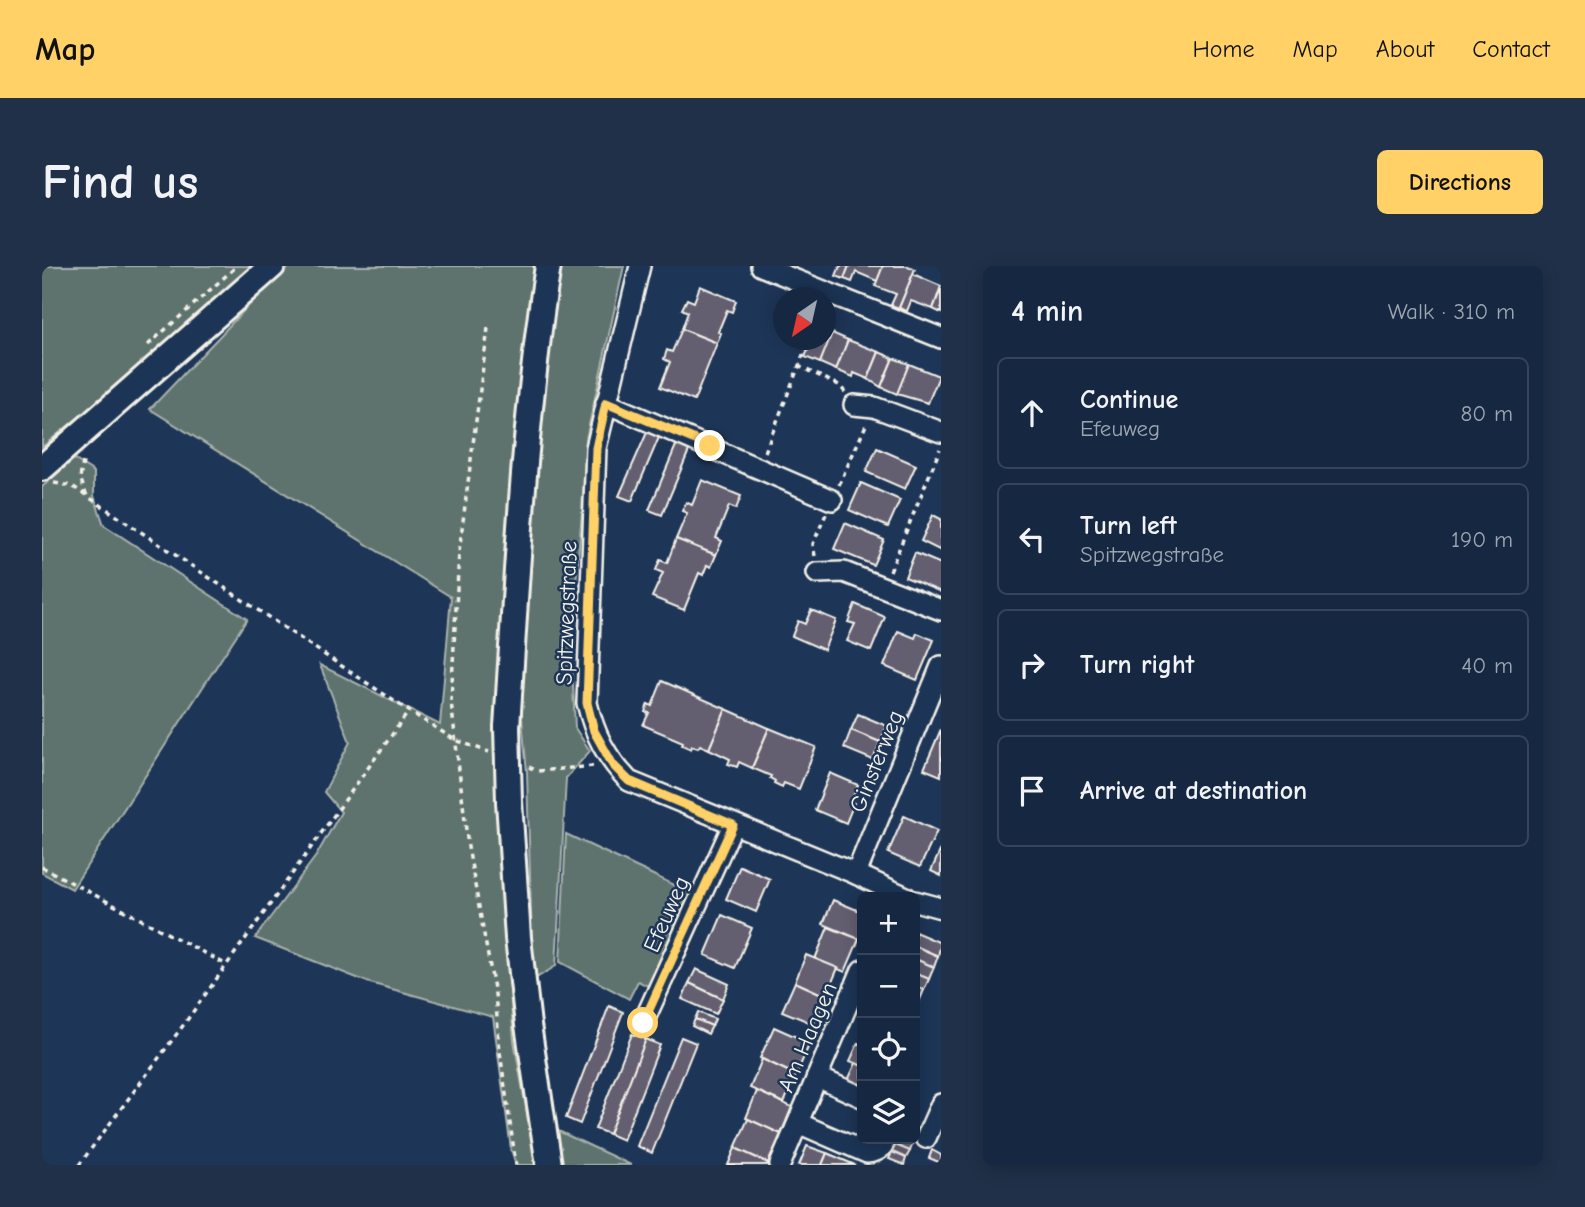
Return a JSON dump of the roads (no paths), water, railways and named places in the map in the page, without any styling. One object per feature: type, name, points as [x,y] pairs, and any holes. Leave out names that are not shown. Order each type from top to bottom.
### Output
[{"type":"main road","points":[[42,468],[230,287],[272,266]]},
{"type":"main road","points":[[548,266],[538,330],[524,464],[507,727],[518,937],[527,1025],[550,1165]]},
{"type":"street","name":"Spitzwegstraße","points":[[640,266],[596,448],[587,703],[594,731],[613,765],[629,781],[856,874],[890,892]]},
{"type":"street","points":[[761,266],[941,338]]},
{"type":"street","points":[[606,403],[832,500]]},
{"type":"street","points":[[854,405],[874,407],[941,432]]},
{"type":"street","points":[[817,573],[844,572],[941,610]]},
{"type":"street","name":"Ginsterweg","points":[[856,874],[941,668]]},
{"type":"street","name":"Efeuweg","points":[[643,1023],[733,825]]},
{"type":"street","points":[[920,902],[941,908]]},
{"type":"street","name":"Am Haagen","points":[[780,1165],[857,982]]},
{"type":"street","points":[[817,1077],[857,1095]]},
{"type":"street","points":[[924,1129],[941,1104]]},
{"type":"street","name":"Am Haagen","points":[[798,1123],[867,1153],[877,1152],[884,1144]]}]
